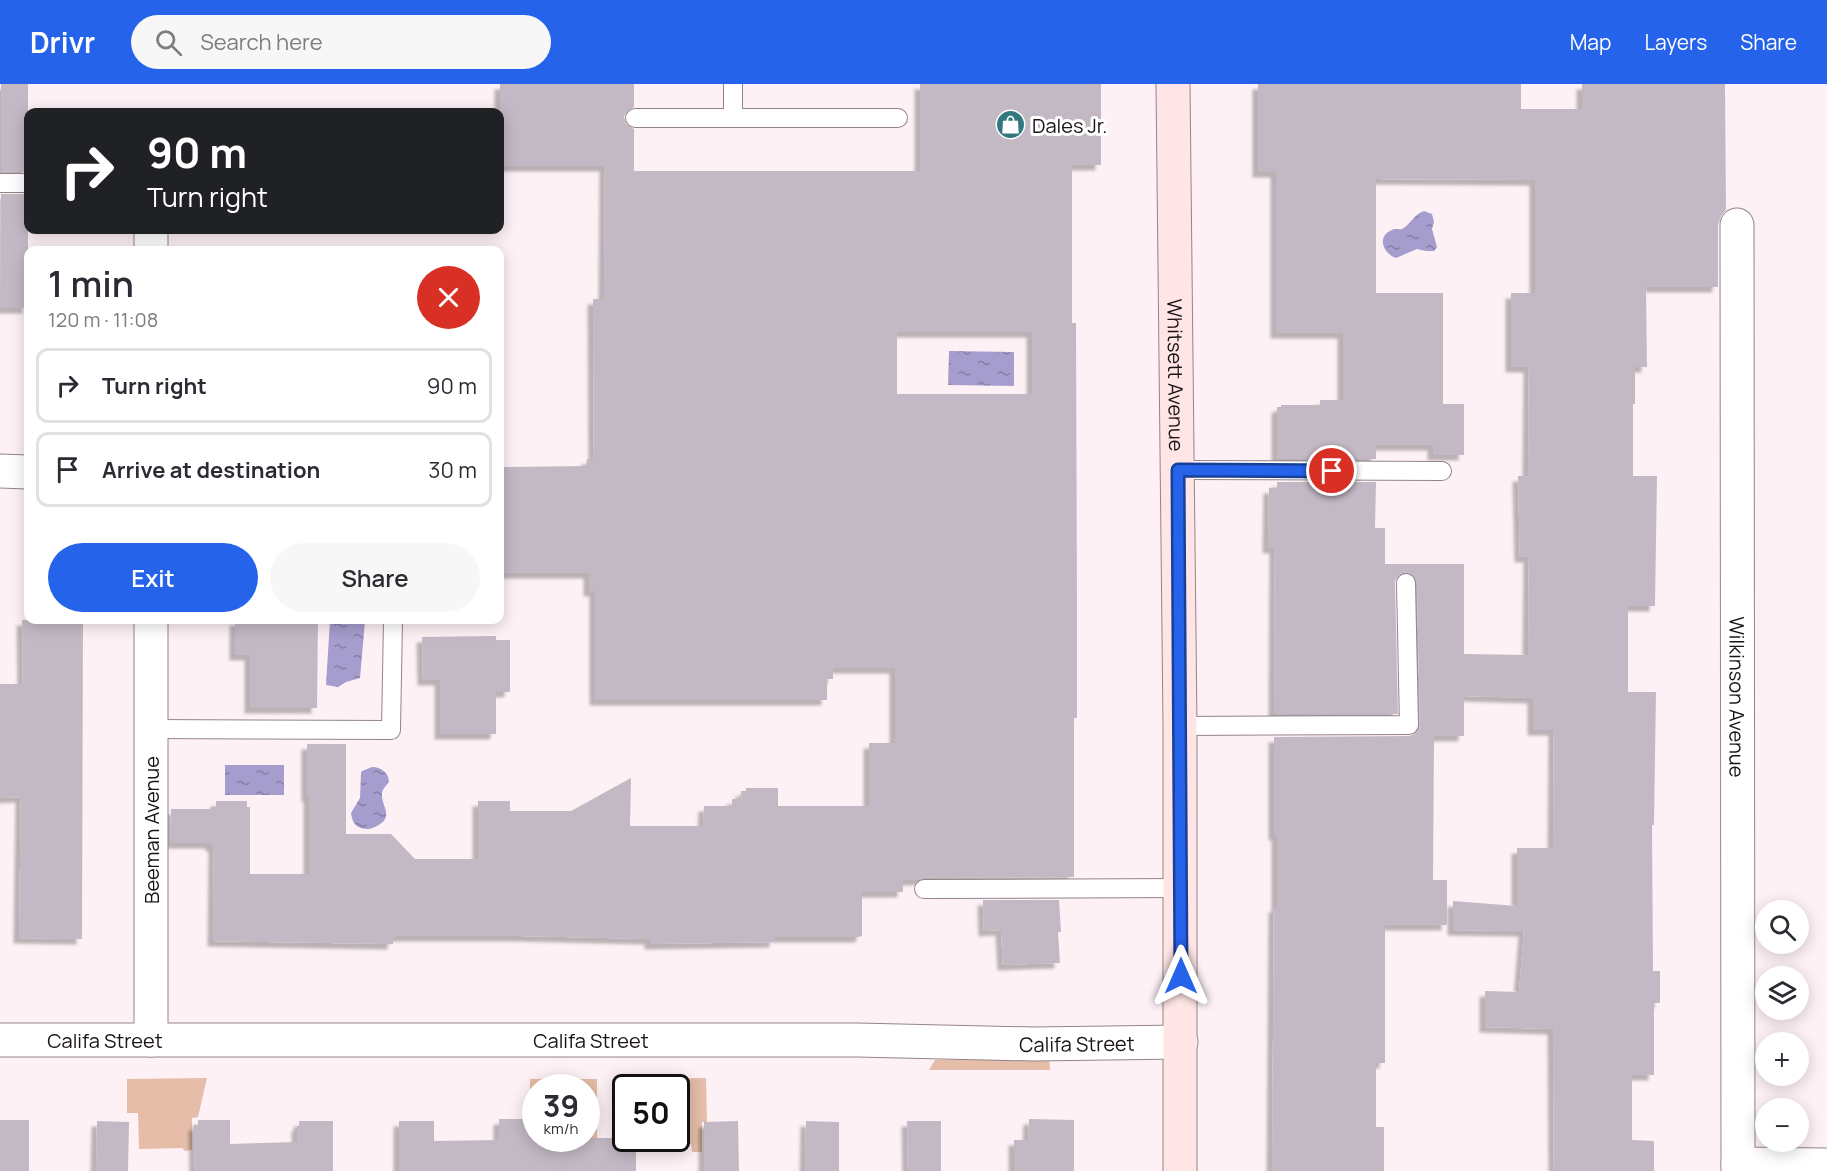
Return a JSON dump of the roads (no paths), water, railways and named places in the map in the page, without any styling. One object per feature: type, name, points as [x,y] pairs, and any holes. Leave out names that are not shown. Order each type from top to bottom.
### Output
[{"type":"main road","name":"Whitsett Avenue","points":[[1173,84],[1180,726],[1180,1171]]},
{"type":"street","name":"Wilkinson Avenue","points":[[1737,225],[1738,1167]]},
{"type":"street","points":[[0,471],[24,472]]},
{"type":"street","name":"Beeman Avenue","points":[[151,624],[151,1040]]},
{"type":"street","name":"Califa Street","points":[[0,1040],[857,1040],[1034,1044],[1181,1042]]},
{"type":"street","points":[[1738,1167],[1827,1165]]},
{"type":"lane","points":[[733,84],[733,118]]},
{"type":"lane","points":[[635,118],[898,118]]},
{"type":"lane","points":[[0,183],[24,183]]},
{"type":"lane","points":[[1178,470],[1442,471]]},
{"type":"lane","points":[[1180,726],[1409,725],[1406,583]]},
{"type":"lane","points":[[151,729],[391,730],[393,624]]},
{"type":"lane","points":[[924,889],[1181,888]]},
{"type":"water","points":[[1424,211],[1432,214],[1434,222],[1432,229],[1437,247],[1434,251],[1417,249],[1396,258],[1391,256],[1383,244],[1384,236],[1393,229],[1405,227]]},
{"type":"water","points":[[949,351],[1014,352],[1014,386],[948,385]]},
{"type":"water","points":[[330,624],[365,624],[360,678],[338,687],[326,685]]},
{"type":"water","points":[[225,765],[284,765],[284,795],[225,795]]},
{"type":"water","points":[[372,767],[384,771],[389,779],[382,794],[386,816],[381,823],[365,829],[355,824],[351,813],[360,798],[361,773]]},
{"type":"place","name":"Dales Jr.","points":[[1011,125]]}]
